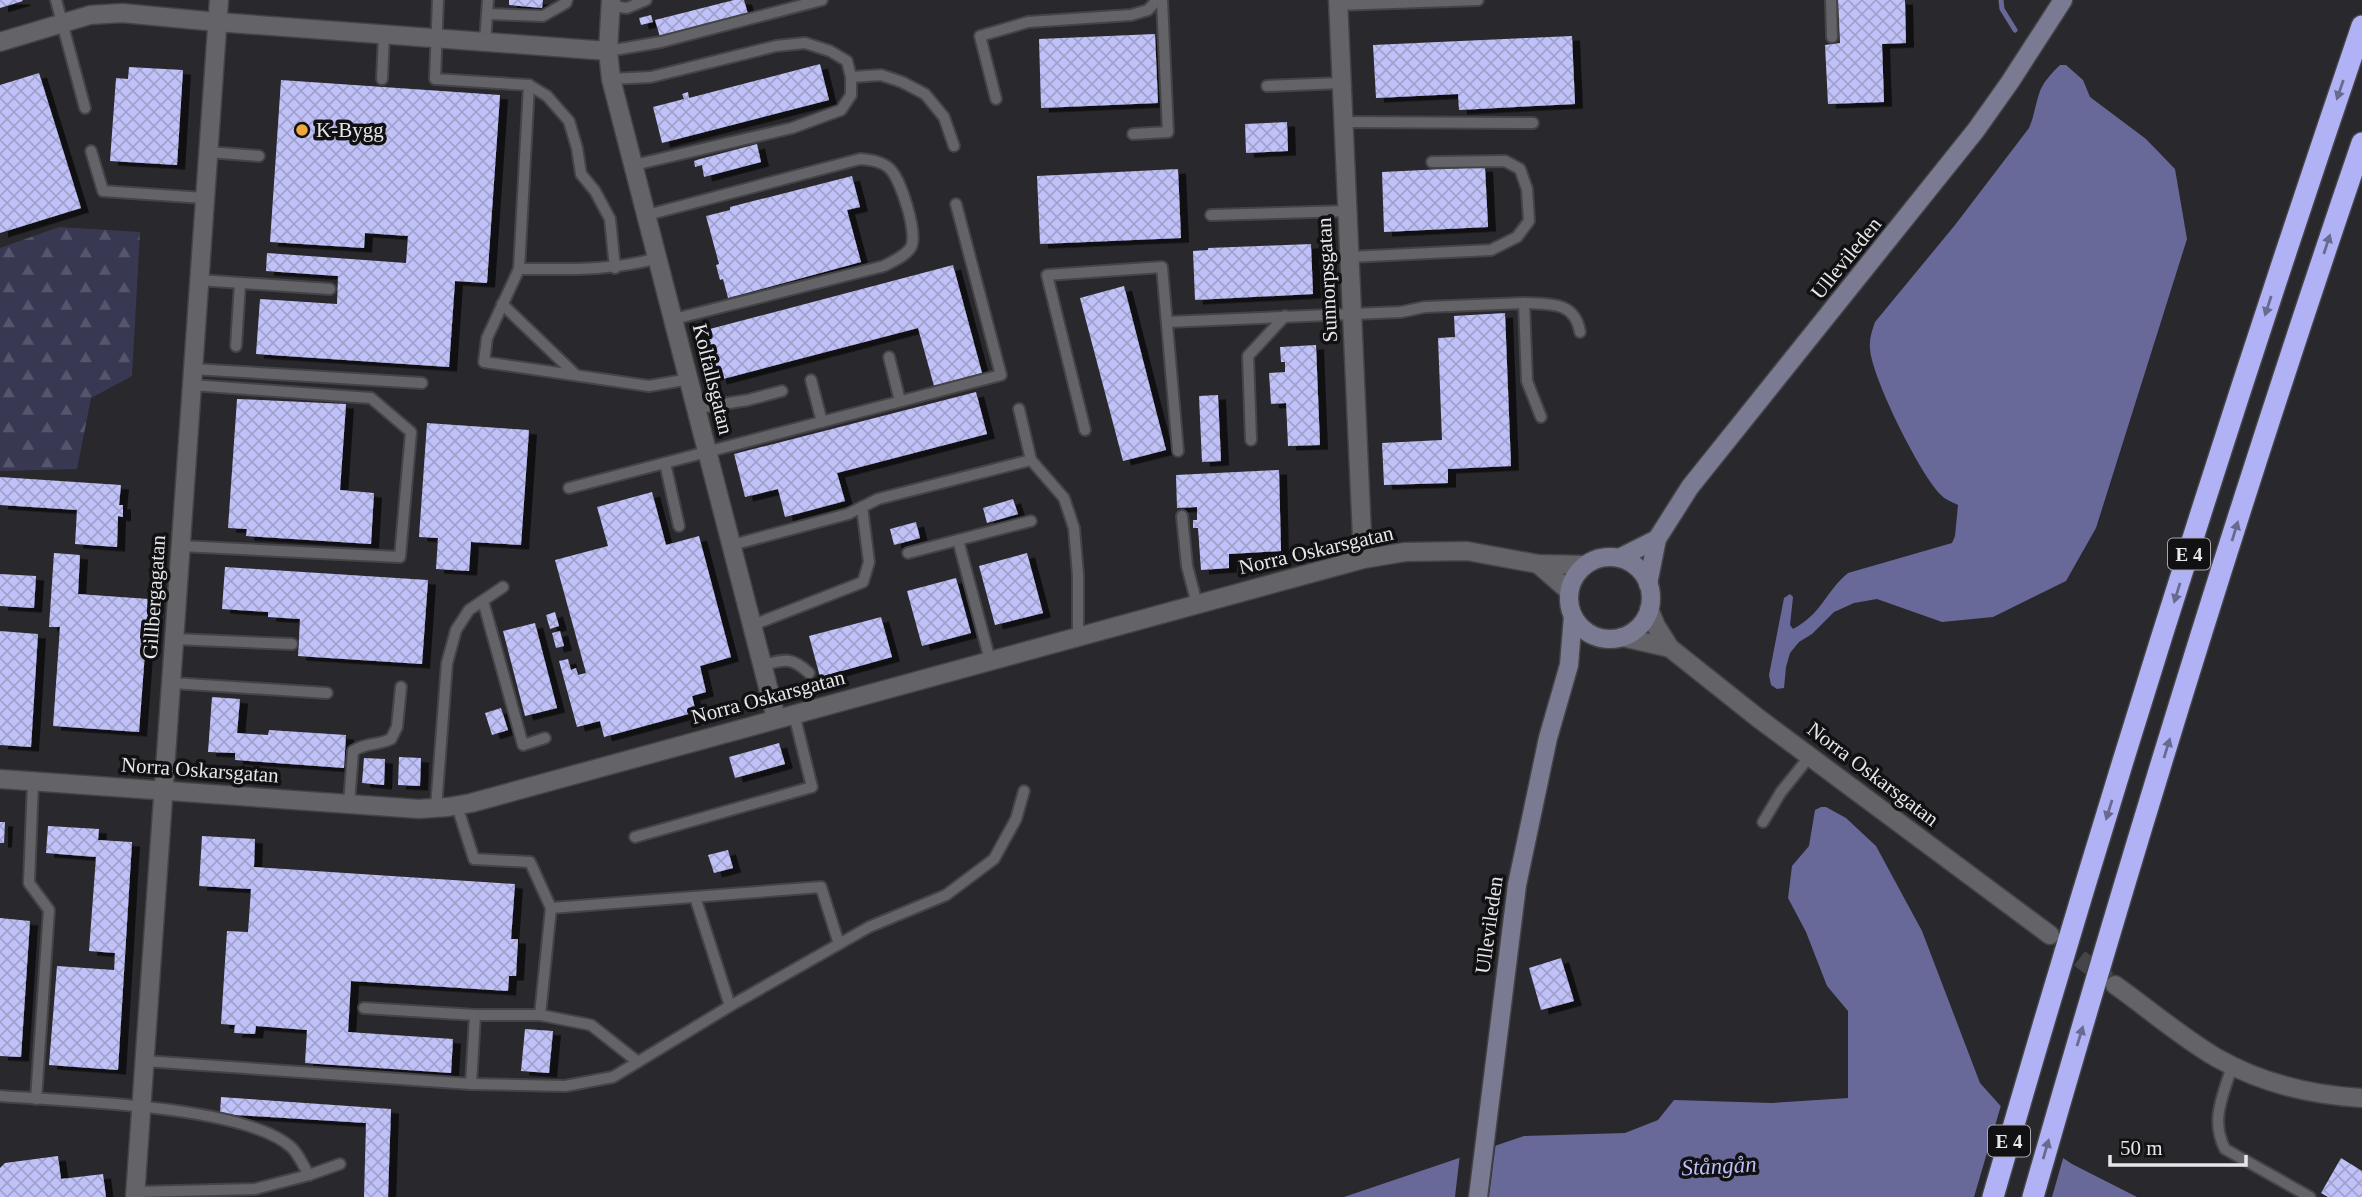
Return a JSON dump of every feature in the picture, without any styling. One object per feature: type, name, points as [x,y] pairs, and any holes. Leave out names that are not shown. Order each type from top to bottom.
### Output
[{"type":"highway","name":"E 4","points":[[1993,1197],[2025,1085],[2202,513],[2301,204],[2362,26]]},
{"type":"highway","name":"E 4","points":[[2032,1197],[2233,538],[2362,143]]},
{"type":"main road","name":"Ullevileden","points":[[1648,584],[1657,538],[1698,478],[1976,130],[2063,0]]},
{"type":"main road","name":"Ullevileden","points":[[1619,558],[1657,538]]},
{"type":"main road","points":[[1601,558],[1619,558],[1640,570],[1648,584],[1651,601],[1646,617],[1636,629],[1622,637],[1602,638],[1585,630],[1573,616],[1569,591],[1574,577],[1584,565],[1601,558]]},
{"type":"main road","name":"Ullevileden","points":[[1478,1197],[1508,949],[1527,832],[1548,738],[1569,665],[1573,616]]},
{"type":"main road","points":[[1569,665],[1602,638]]},
{"type":"street","name":"Gillbergagatan","points":[[135,1194],[219,0]]},
{"type":"street","name":"Kolfallsgatan","points":[[611,3],[608,51],[611,79],[763,665],[785,716]]},
{"type":"street","name":"Sunnorpsgatan","points":[[1338,3],[1363,559]]},
{"type":"street","points":[[0,42],[90,15],[122,13],[608,51]]},
{"type":"street","name":"Norra Oskarsgatan","points":[[0,779],[349,804],[436,808],[457,806],[1363,559],[1405,552],[1467,551],[1538,564],[1584,565]]},
{"type":"street","points":[[1538,564],[1569,591]]},
{"type":"street","name":"Norra Oskarsgatan","points":[[1649,609],[1670,648],[2050,935]]},
{"type":"street","name":"Norra Oskarsgatan","points":[[1622,637],[1670,648]]},
{"type":"street","points":[[2115,985],[2205,1050],[2232,1066],[2259,1078],[2291,1087],[2334,1096],[2362,1098]]},
{"type":"lane","points":[[56,0],[85,108]]},
{"type":"lane","points":[[438,0],[435,79],[529,85],[547,96],[569,121],[581,174],[595,191],[610,219],[615,268]]},
{"type":"lane","points":[[485,42],[488,0]]},
{"type":"lane","points":[[487,14],[543,16],[567,0]]},
{"type":"lane","points":[[611,3],[626,8],[646,0]]},
{"type":"lane","points":[[608,51],[661,42],[822,0]]},
{"type":"lane","points":[[996,99],[980,36],[1028,22],[1131,15],[1148,10],[1159,0]]},
{"type":"lane","points":[[1133,134],[1168,132],[1159,0]]},
{"type":"lane","points":[[1338,3],[1478,0]]},
{"type":"lane","points":[[1831,0],[1832,37]]},
{"type":"lane","points":[[382,79],[384,34]]},
{"type":"lane","points":[[611,79],[650,77],[776,46],[805,43],[830,51],[847,61],[851,77],[850,95],[841,110],[792,128],[634,165]]},
{"type":"lane","points":[[851,77],[881,75],[925,94],[944,117],[954,146]]},
{"type":"lane","points":[[1267,86],[1341,83]]},
{"type":"lane","points":[[529,85],[519,269],[487,338],[484,362],[649,386],[690,379]]},
{"type":"lane","points":[[1343,122],[1533,124]]},
{"type":"lane","points":[[91,151],[103,191],[204,198]]},
{"type":"lane","points":[[208,152],[258,156]]},
{"type":"lane","points":[[647,215],[860,159],[872,160],[888,167],[900,183],[906,206],[913,237],[911,247],[902,256],[884,266],[674,319]]},
{"type":"lane","points":[[1349,257],[1492,250],[1517,237],[1529,221],[1527,189],[1520,169],[1505,161],[1432,162]]},
{"type":"lane","points":[[569,488],[1001,375],[956,204]]},
{"type":"lane","points":[[1211,215],[1347,211]]},
{"type":"lane","points":[[519,269],[583,270],[629,267],[659,258]]},
{"type":"lane","points":[[1085,430],[1047,275],[1162,267],[1178,451]]},
{"type":"lane","points":[[199,280],[330,289]]},
{"type":"lane","points":[[236,346],[240,283]]},
{"type":"lane","points":[[1524,303],[1527,381],[1541,417]]},
{"type":"lane","points":[[1167,322],[1401,312],[1425,306],[1524,303],[1551,304],[1566,308],[1578,320],[1580,332]]},
{"type":"lane","points":[[502,304],[576,376]]},
{"type":"lane","points":[[1251,440],[1248,356],[1285,316]]},
{"type":"lane","points":[[889,357],[900,401]]},
{"type":"lane","points":[[192,377],[422,383]]},
{"type":"lane","points":[[181,546],[400,557],[411,432],[371,398],[192,377]]},
{"type":"lane","points":[[811,380],[822,422]]},
{"type":"lane","points":[[697,408],[739,402],[782,391]]},
{"type":"lane","points":[[1019,409],[1031,460],[1064,498],[1074,528],[1078,575],[1078,636]]},
{"type":"lane","points":[[732,545],[848,514],[878,499],[1031,460]]},
{"type":"lane","points":[[665,463],[679,526]]},
{"type":"lane","points":[[753,625],[863,582],[869,562],[862,507]]},
{"type":"lane","points":[[1182,516],[1187,566],[1196,604]]},
{"type":"lane","points":[[908,553],[1031,520]]},
{"type":"lane","points":[[958,540],[990,660]]},
{"type":"lane","points":[[436,808],[447,663],[456,630],[469,610],[503,587]]},
{"type":"lane","points":[[482,601],[523,745],[545,738]]},
{"type":"lane","points":[[174,639],[292,644]]},
{"type":"lane","points":[[763,665],[789,660],[798,663],[809,673]]},
{"type":"lane","points":[[172,683],[327,692]]},
{"type":"lane","points":[[349,804],[353,751],[362,744],[380,744],[391,739],[397,727],[401,687]]},
{"type":"lane","points":[[635,837],[812,786],[785,716]]},
{"type":"lane","points":[[1763,822],[1780,792],[1810,756]]},
{"type":"lane","points":[[33,782],[29,883],[48,910],[36,1099]]},
{"type":"lane","points":[[145,1061],[471,1084],[565,1086],[613,1077],[730,1006],[869,927],[946,895],[994,859],[1016,819],[1024,791]]},
{"type":"lane","points":[[457,806],[474,859],[530,862],[551,908],[540,1015]]},
{"type":"lane","points":[[551,908],[821,887],[839,944]]},
{"type":"lane","points":[[695,897],[730,1006]]},
{"type":"lane","points":[[364,1008],[475,1015],[540,1015],[591,1024],[638,1062]]},
{"type":"lane","points":[[471,1084],[475,1015]]},
{"type":"lane","points":[[2232,1066],[2217,1126],[2218,1136],[2225,1149],[2310,1197]]},
{"type":"lane","points":[[0,1096],[186,1112],[261,1129],[292,1148],[309,1175]]},
{"type":"lane","points":[[135,1194],[254,1189],[340,1164]]},
{"type":"green space","points":[[59,227],[140,232],[132,376],[91,398],[77,469],[0,471],[0,248]]},
{"type":"water","points":[[2060,65],[2066,65],[2083,80],[2090,97],[2146,139],[2175,169],[2187,239],[2096,528],[2066,581],[1993,617],[1942,622],[1877,599],[1854,603],[1834,612],[1790,653],[1784,688],[1777,689],[1771,685],[1769,675],[1784,598],[1790,594],[1793,597],[1790,625],[1793,629],[1817,610],[1848,573],[1952,543],[1958,505],[1942,496],[1931,483],[1898,424],[1873,363],[1871,335],[1875,322],[1955,225],[2029,128],[2040,90]]},
{"type":"water","name":"Stångån","points":[[1821,807],[1846,818],[1876,846],[1922,931],[1980,1083],[2024,1132],[2072,1164],[2137,1197],[1344,1197],[1524,1136],[1625,1133],[1658,1120],[1674,1100],[1772,1103],[1848,1098],[1848,1011],[1827,986],[1806,932],[1788,898],[1792,866],[1809,846],[1815,810]]},
{"type":"pier","points":[[2002,1102],[2026,1130],[2064,1155],[2052,1197],[1974,1197]]},
{"type":"pier","points":[[1496,1142],[1489,1197],[1455,1197],[1460,1154]]},
{"type":"building","points":[[0,0],[22,0],[23,1],[0,8]]},
{"type":"building","points":[[509,0],[543,0],[542,8],[509,5]]},
{"type":"building","points":[[734,0],[744,0],[748,14],[660,37],[655,20]]},
{"type":"building","points":[[1838,0],[1905,0],[1906,43],[1882,44],[1884,102],[1828,104],[1825,45],[1840,43]]},
{"type":"building","points":[[651,15],[653,22],[641,25],[639,18]]},
{"type":"building","points":[[1155,34],[1158,103],[1041,108],[1039,39]]},
{"type":"building","points":[[1572,36],[1575,104],[1459,110],[1458,94],[1376,98],[1373,45]]},
{"type":"building","points":[[820,64],[829,100],[662,143],[653,107],[684,99],[682,94],[688,92],[689,98]]},
{"type":"building","points":[[129,67],[183,70],[177,165],[110,161],[116,78],[128,79]]},
{"type":"building","points":[[39,73],[81,208],[0,233],[0,85]]},
{"type":"building","points":[[281,80],[500,95],[487,283],[455,281],[449,367],[256,354],[260,299],[337,304],[338,276],[266,271],[267,253],[406,263],[408,236],[365,233],[364,248],[270,242]]},
{"type":"building","points":[[1287,122],[1288,151],[1246,153],[1245,124]]},
{"type":"building","points":[[757,144],[761,162],[704,177],[702,165],[695,167],[694,161]]},
{"type":"building","points":[[1485,167],[1488,227],[1384,232],[1382,172]]},
{"type":"building","points":[[1178,169],[1181,238],[1040,244],[1037,176]]},
{"type":"building","points":[[852,176],[860,207],[847,210],[861,262],[728,298],[723,279],[720,280],[716,265],[719,264],[706,216],[730,210],[730,207]]},
{"type":"building","points":[[1311,244],[1313,294],[1195,300],[1193,251],[1208,248]]},
{"type":"building","points":[[953,265],[982,373],[934,386],[918,328],[719,380],[706,330]]},
{"type":"building","points":[[1124,286],[1166,450],[1123,461],[1080,298]]},
{"type":"building","points":[[1505,313],[1511,466],[1448,469],[1448,483],[1384,485],[1382,443],[1442,440],[1438,338],[1455,337],[1454,316]]},
{"type":"building","points":[[1316,345],[1320,445],[1288,446],[1286,403],[1271,404],[1269,373],[1285,372],[1280,347]]},
{"type":"building","points":[[976,392],[987,434],[837,473],[845,501],[785,517],[778,489],[745,497],[734,454]]},
{"type":"building","points":[[1218,395],[1221,461],[1202,462],[1199,396]]},
{"type":"building","points":[[237,399],[346,404],[340,490],[374,493],[371,544],[246,536],[247,529],[228,528]]},
{"type":"building","points":[[427,423],[529,430],[521,545],[471,542],[469,571],[436,569],[438,538],[419,537]]},
{"type":"building","points":[[1279,470],[1281,551],[1229,554],[1229,568],[1201,570],[1198,528],[1193,528],[1193,520],[1197,520],[1197,507],[1177,508],[1176,475]]},
{"type":"building","points":[[0,477],[121,485],[119,505],[123,505],[123,517],[118,516],[117,547],[75,544],[77,510],[0,505]]},
{"type":"building","points":[[652,492],[666,545],[699,536],[731,657],[700,666],[706,692],[692,696],[696,712],[604,737],[600,721],[577,727],[559,661],[568,659],[571,670],[576,668],[578,675],[586,673],[555,560],[608,546],[597,507]]},
{"type":"building","points":[[1013,499],[1018,514],[987,523],[983,508]]},
{"type":"building","points":[[916,522],[920,538],[894,545],[890,529]]},
{"type":"building","points":[[54,553],[80,555],[78,594],[149,599],[139,732],[53,726],[60,627],[49,627]]},
{"type":"building","points":[[1027,553],[1043,613],[995,625],[979,566]]},
{"type":"building","points":[[225,567],[428,580],[422,664],[298,656],[300,619],[268,617],[268,612],[222,609]]},
{"type":"building","points":[[0,574],[36,576],[34,608],[0,606]]},
{"type":"building","points":[[956,578],[971,633],[922,646],[907,591]]},
{"type":"building","points":[[555,612],[559,626],[550,629],[546,615]]},
{"type":"building","points":[[881,617],[892,657],[820,677],[809,636]]},
{"type":"building","points":[[535,623],[557,708],[525,716],[503,631]]},
{"type":"building","points":[[0,631],[38,634],[31,747],[0,745]]},
{"type":"building","points":[[560,631],[564,646],[556,648],[552,633]]},
{"type":"building","points":[[212,697],[240,699],[237,733],[268,735],[269,730],[346,735],[344,768],[235,760],[235,753],[208,752]]},
{"type":"building","points":[[501,708],[508,730],[492,735],[485,713]]},
{"type":"building","points":[[779,743],[785,764],[735,778],[729,757]]},
{"type":"building","points":[[399,757],[421,758],[420,786],[398,785]]},
{"type":"building","points":[[364,758],[385,759],[384,785],[362,783]]},
{"type":"building","points":[[0,822],[5,822],[4,843],[0,843]]},
{"type":"building","points":[[48,826],[99,829],[98,840],[132,842],[118,1070],[49,1065],[57,966],[114,970],[115,953],[89,951],[96,857],[46,853]]},
{"type":"building","points":[[202,836],[255,839],[254,867],[515,884],[511,939],[518,939],[516,976],[509,976],[508,991],[351,981],[348,1032],[453,1039],[451,1073],[305,1063],[307,1030],[256,1026],[255,1034],[234,1033],[235,1025],[221,1024],[227,931],[248,932],[251,889],[199,886]]},
{"type":"building","points":[[728,850],[733,868],[714,873],[708,855]]},
{"type":"building","points":[[0,918],[30,921],[21,1057],[0,1056]]},
{"type":"building","points":[[1561,958],[1574,1001],[1541,1010],[1529,968]]},
{"type":"building","points":[[525,1029],[553,1031],[549,1073],[521,1071]]},
{"type":"building","points":[[221,1097],[391,1109],[388,1197],[364,1197],[366,1123],[220,1114]]},
{"type":"building","points":[[58,1156],[61,1179],[103,1174],[106,1197],[0,1197],[0,1168],[5,1163]]},
{"type":"building","points":[[2341,1158],[2362,1171],[2362,1197],[2328,1197],[2321,1193]]},
{"type":"waterway","points":[[2001,0],[2002,9],[2015,30]]},
{"type":"tunnel","points":[[2058,942],[2108,980]]},
{"type":"place","name":"K-Bygg","points":[[302,130]]}]
